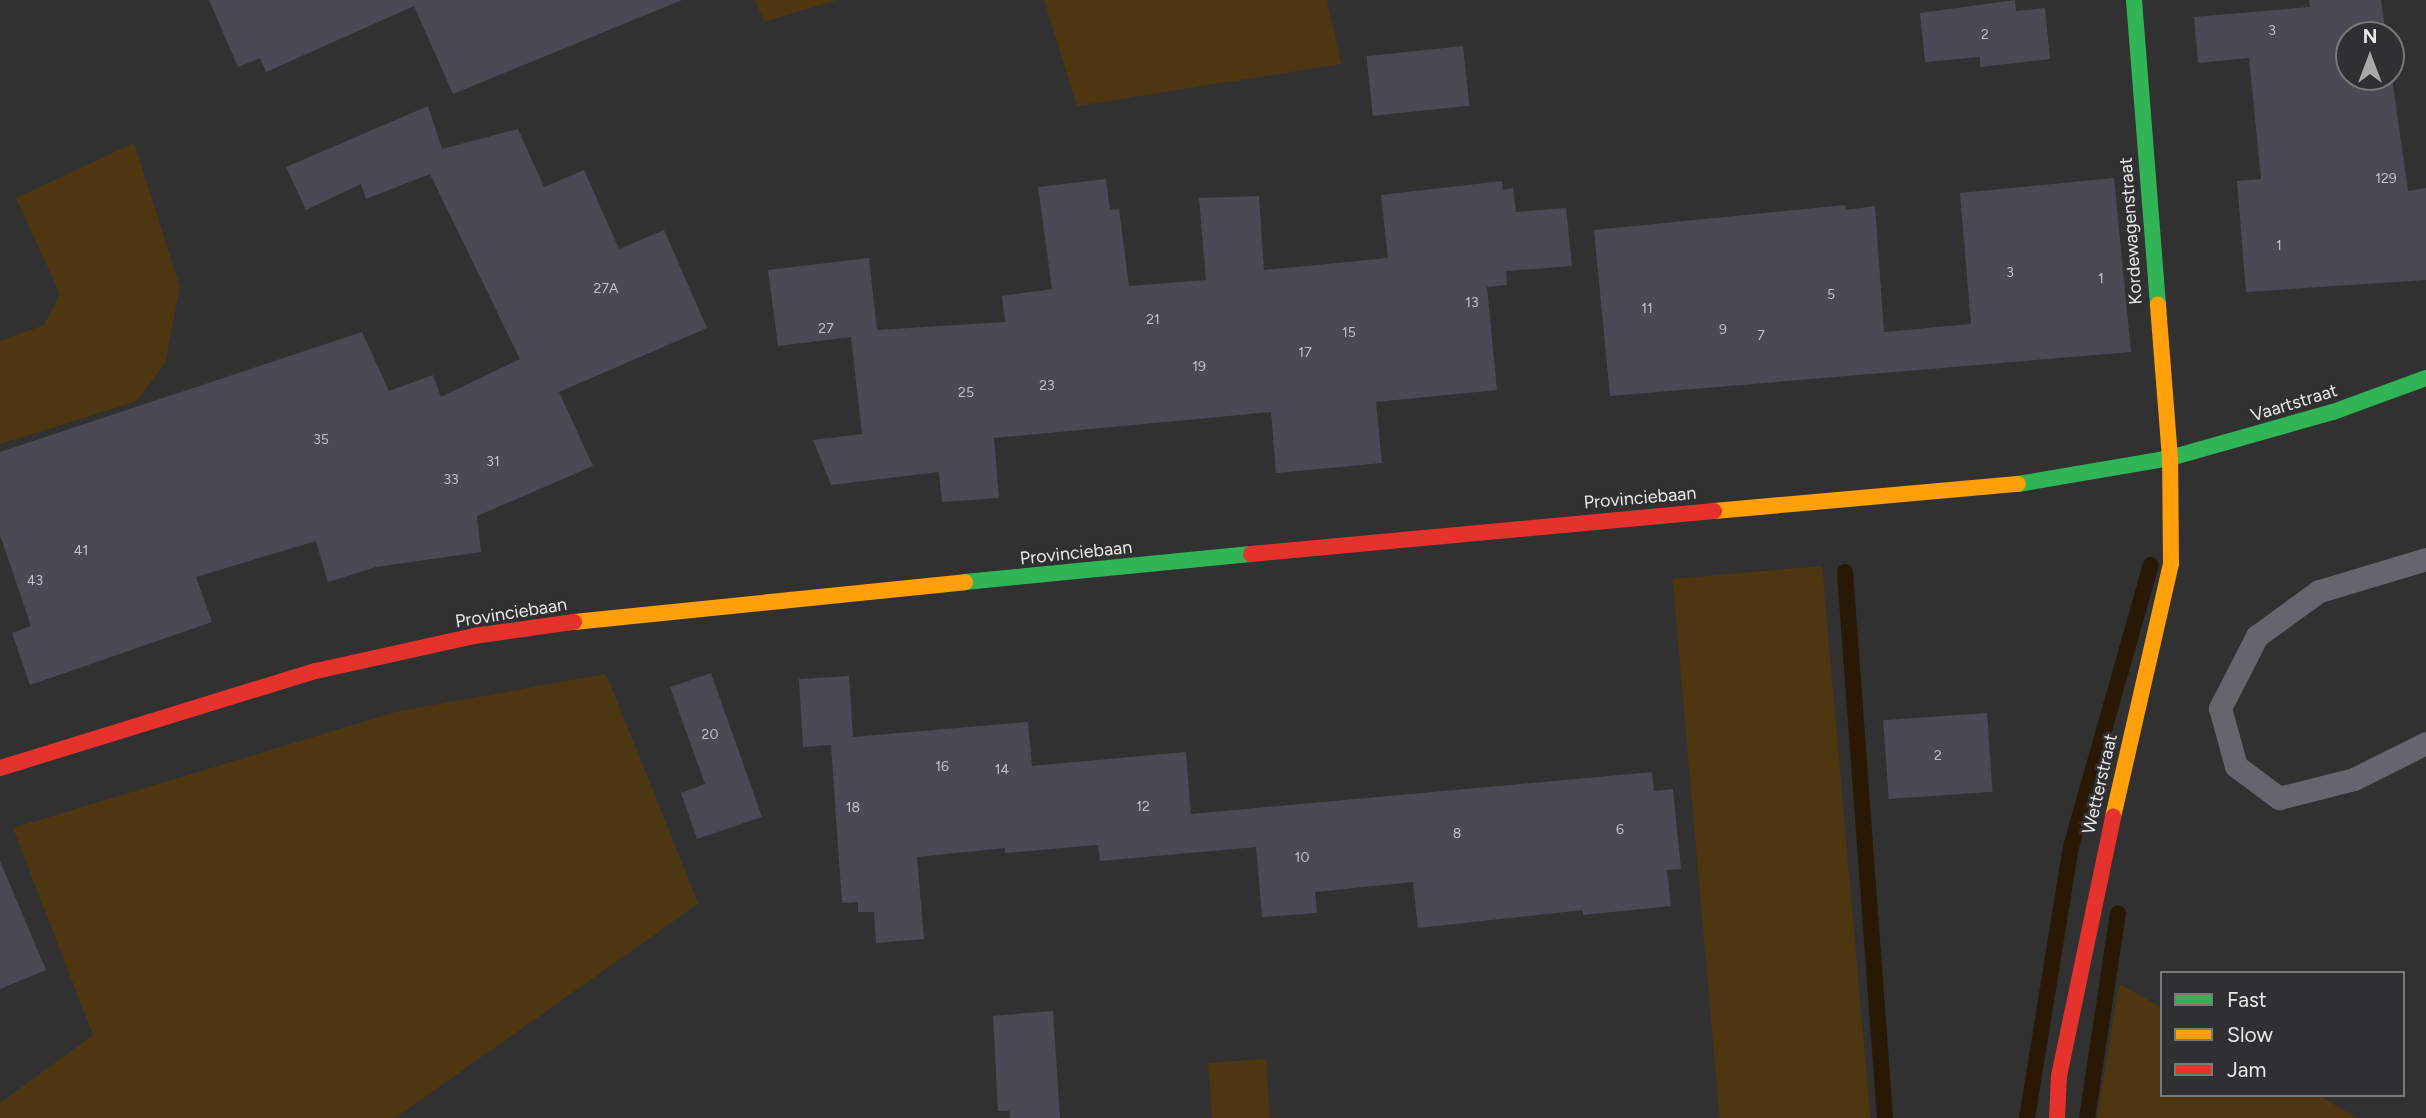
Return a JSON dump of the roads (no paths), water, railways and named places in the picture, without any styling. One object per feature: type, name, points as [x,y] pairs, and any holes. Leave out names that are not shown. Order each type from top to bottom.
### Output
[{"type":"main road","name":"Kordewagenstraat","points":[[2133,0],[2171,458]]},
{"type":"main road","name":"Vaartstraat","points":[[2171,458],[2333,412],[2426,378]]},
{"type":"main road","name":"Provinciebaan","points":[[0,768],[316,671],[474,636],[609,617],[1470,532],[2003,486],[2171,458]]},
{"type":"main road","name":"Wetterstraat","points":[[2057,1118],[2059,1076],[2095,892],[2171,564],[2171,458]]},
{"type":"lane","points":[[2426,559],[2319,591],[2257,636],[2220,708],[2236,766],[2279,798],[2354,779],[2426,743]]},
{"type":"waterway","points":[[2027,1118],[2071,847],[2151,565]]},
{"type":"waterway","points":[[1845,572],[1885,1118]]},
{"type":"waterway","points":[[2087,1118],[2118,913]]}]
